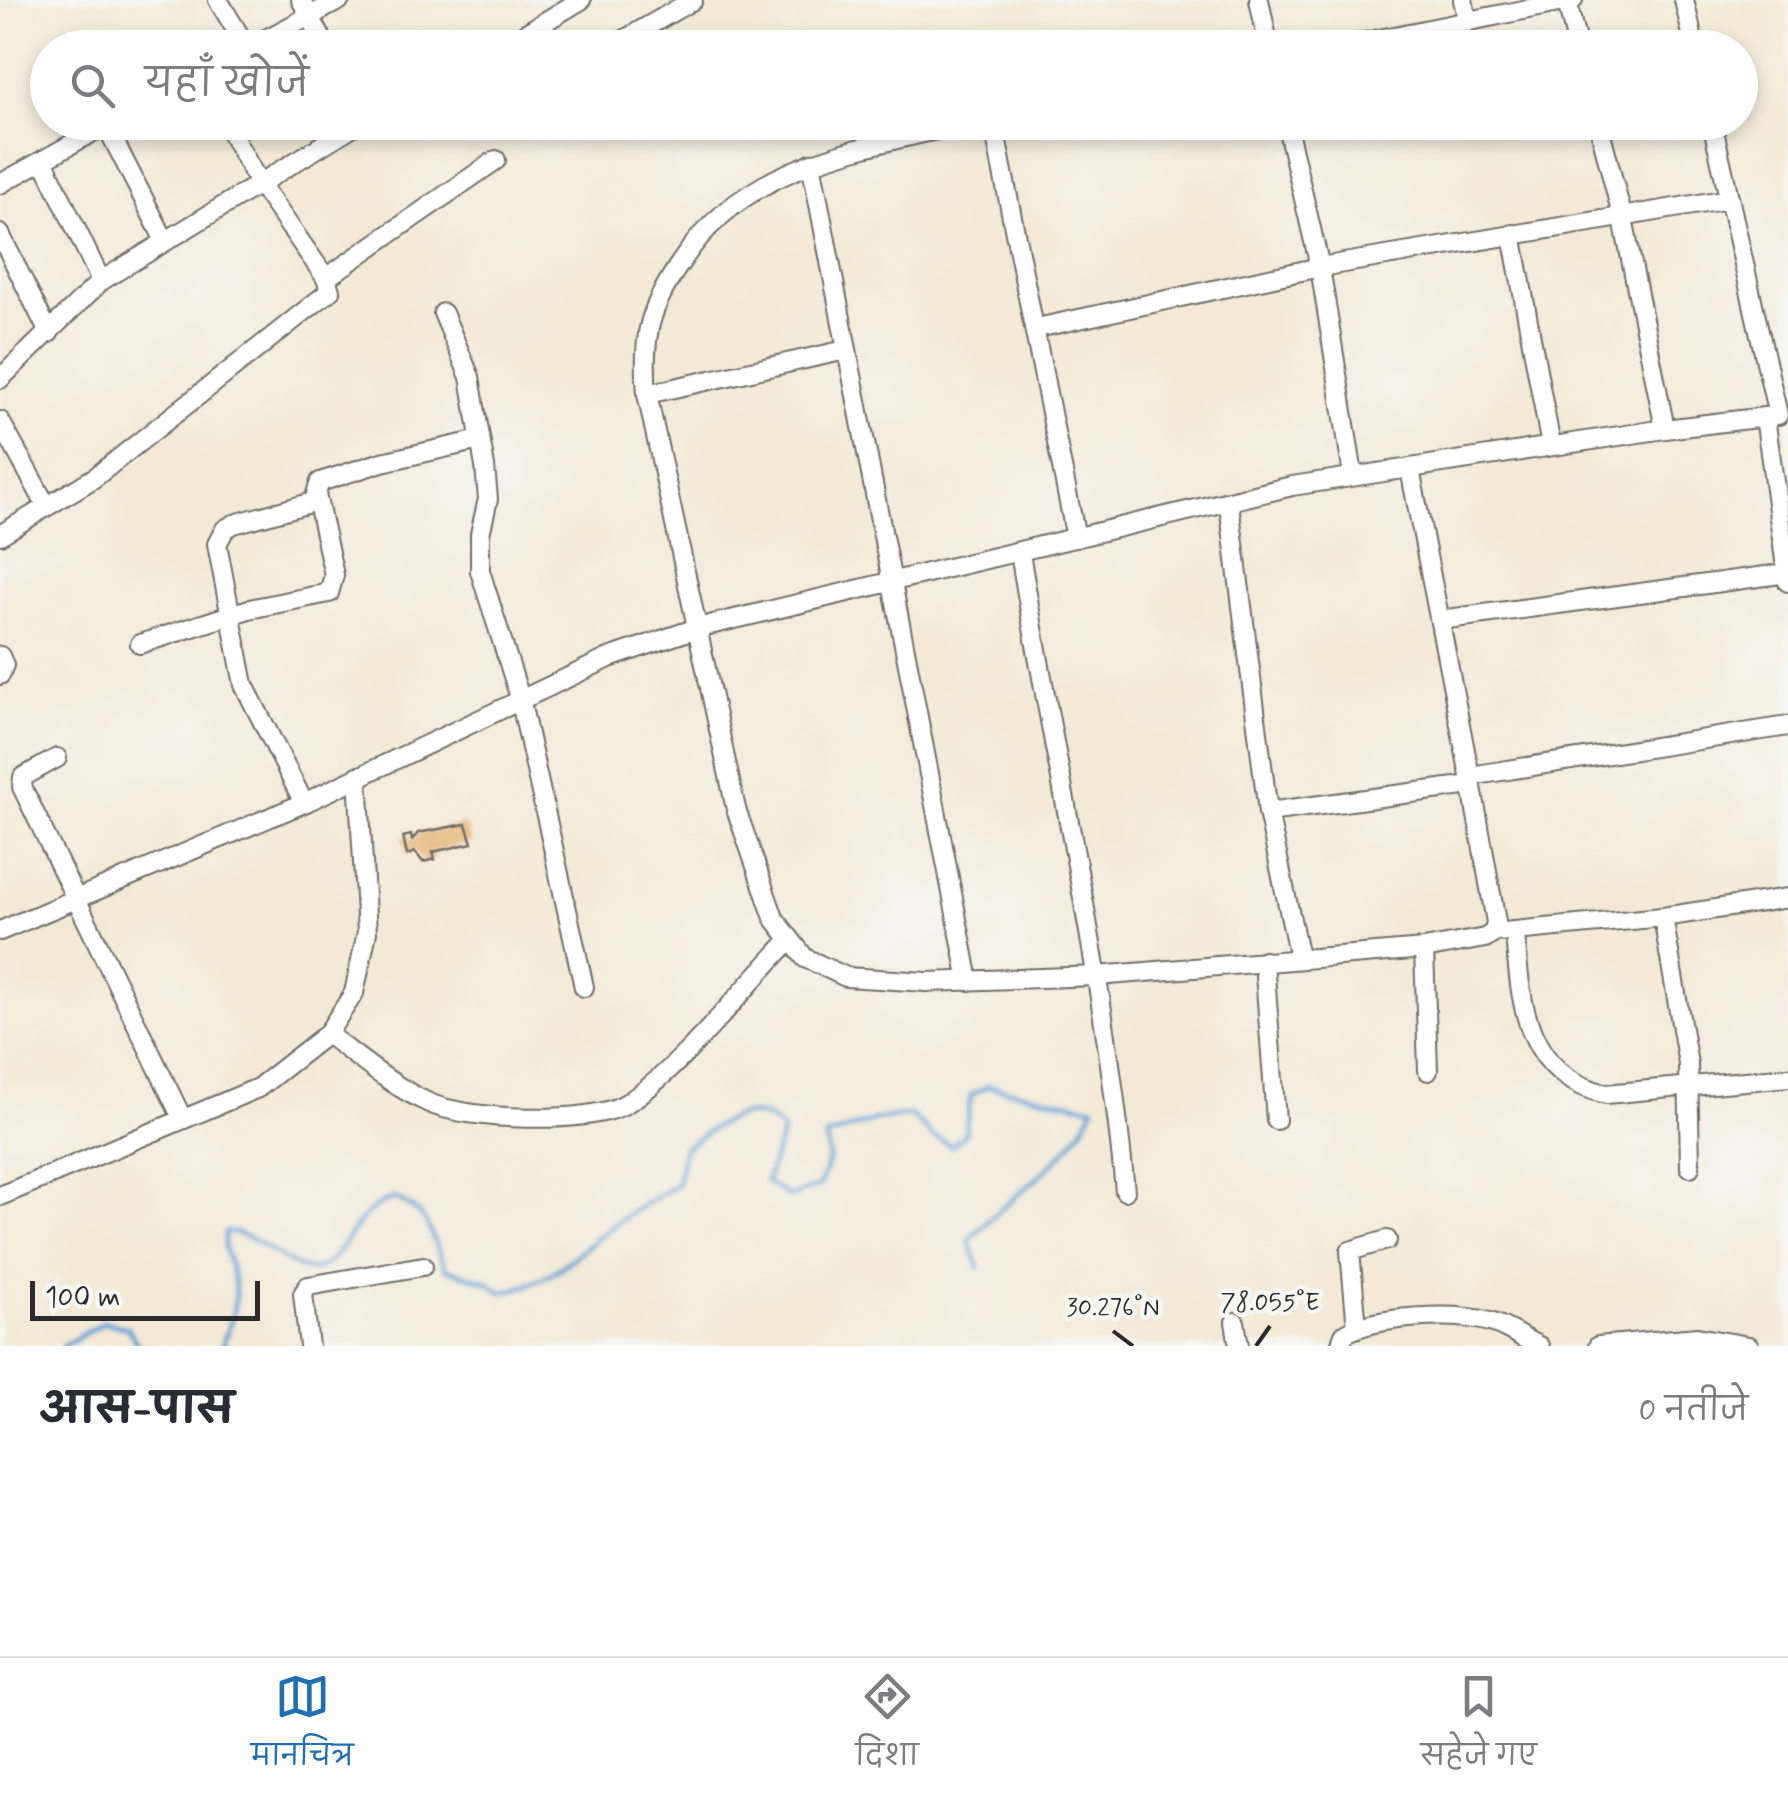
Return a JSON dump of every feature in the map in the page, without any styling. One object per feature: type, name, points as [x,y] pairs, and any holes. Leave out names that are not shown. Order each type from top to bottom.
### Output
[{"type":"street","points":[[218,0],[237,30]]},
{"type":"street","points":[[274,30],[306,8],[340,0]]},
{"type":"street","points":[[531,30],[580,0]]},
{"type":"street","points":[[642,30],[694,0]]},
{"type":"street","points":[[1259,0],[1265,30]]},
{"type":"street","points":[[1463,0],[1468,22]]},
{"type":"street","points":[[1684,0],[1690,30]]},
{"type":"street","points":[[1427,30],[1570,1],[1575,30]]},
{"type":"street","points":[[0,184],[79,140]]},
{"type":"street","points":[[116,140],[164,241]]},
{"type":"street","points":[[0,535],[94,478],[268,336],[328,295],[331,286],[259,183],[235,140]]},
{"type":"street","points":[[0,379],[101,281],[330,140]]},
{"type":"street","points":[[899,140],[811,162],[744,194],[720,213],[686,254],[651,311],[645,345],[647,394],[736,809],[774,918],[788,942],[804,958],[846,977],[970,981],[1097,976],[1424,948],[1485,938],[1494,932],[1663,917],[1788,898]]},
{"type":"street","points":[[998,140],[1038,328],[1076,538]]},
{"type":"street","points":[[1290,140],[1320,267],[1354,475]]},
{"type":"street","points":[[1603,140],[1623,218],[1665,429]]},
{"type":"street","points":[[1440,620],[1787,576],[1777,416],[1716,140]]},
{"type":"street","points":[[43,160],[101,281]]},
{"type":"street","points":[[326,278],[496,160]]},
{"type":"street","points":[[811,162],[970,981]]},
{"type":"street","points":[[1038,328],[1320,267],[1729,199]]},
{"type":"street","points":[[0,234],[49,333]]},
{"type":"street","points":[[1512,234],[1551,446]]},
{"type":"street","points":[[443,312],[467,366],[480,440],[488,499],[480,534],[480,571],[520,698],[584,987]]},
{"type":"street","points":[[647,394],[846,350]]},
{"type":"street","points":[[0,931],[78,895],[304,804],[609,658],[697,628],[1292,486],[1665,429],[1777,416]]},
{"type":"street","points":[[0,421],[46,506]]},
{"type":"street","points":[[140,644],[230,615],[332,590],[334,575],[316,488],[326,477],[480,440]]},
{"type":"street","points":[[1410,468],[1470,781],[1494,932]]},
{"type":"street","points":[[304,804],[248,696],[218,556],[220,536],[234,524],[317,501]]},
{"type":"street","points":[[1229,504],[1268,812],[1299,957]]},
{"type":"street","points":[[1020,553],[1097,976],[1116,1094],[1125,1191]]},
{"type":"street","points":[[0,656],[4,665],[0,675]]},
{"type":"street","points":[[1268,812],[1788,726]]},
{"type":"street","points":[[57,758],[28,773],[21,782],[182,1118]]},
{"type":"street","points":[[0,1196],[258,1088],[326,1034],[354,994],[367,932],[358,776]]},
{"type":"street","points":[[1663,917],[1690,1087],[1690,1167]]},
{"type":"street","points":[[1515,932],[1528,1029],[1554,1065],[1584,1086],[1606,1094],[1788,1078]]},
{"type":"street","points":[[326,1034],[400,1087],[446,1108],[567,1116],[595,1113],[614,1109],[636,1096],[788,942]]},
{"type":"street","points":[[1424,948],[1428,1071]]},
{"type":"street","points":[[1264,961],[1276,1120]]},
{"type":"street","points":[[1357,1328],[1350,1251],[1387,1240]]},
{"type":"street","points":[[309,1346],[304,1294],[308,1286],[423,1266]]},
{"type":"street","points":[[1340,1346],[1344,1334],[1357,1328],[1410,1319],[1495,1323],[1529,1344]]},
{"type":"street","points":[[1235,1322],[1239,1346]]},
{"type":"street","points":[[1598,1346],[1696,1337],[1749,1346]]},
{"type":"building","points":[[466,824],[472,843],[433,852],[435,859],[423,862],[415,852],[407,855],[403,837],[411,835],[412,840],[418,833]]},
{"type":"waterway","points":[[222,1346],[235,1298],[225,1232],[249,1238],[295,1266],[316,1269],[335,1256],[367,1214],[394,1198],[424,1219],[446,1269],[488,1282],[501,1292],[546,1277],[623,1218],[677,1184],[684,1148],[734,1118],[759,1115],[783,1131],[766,1182],[790,1197],[820,1185],[829,1159],[826,1137],[875,1120],[911,1115],[932,1136],[952,1146],[965,1133],[971,1095],[988,1086],[1094,1107],[1070,1145],[969,1240],[979,1268]]},
{"type":"waterway","points":[[63,1346],[104,1322],[128,1328],[138,1346]]}]
